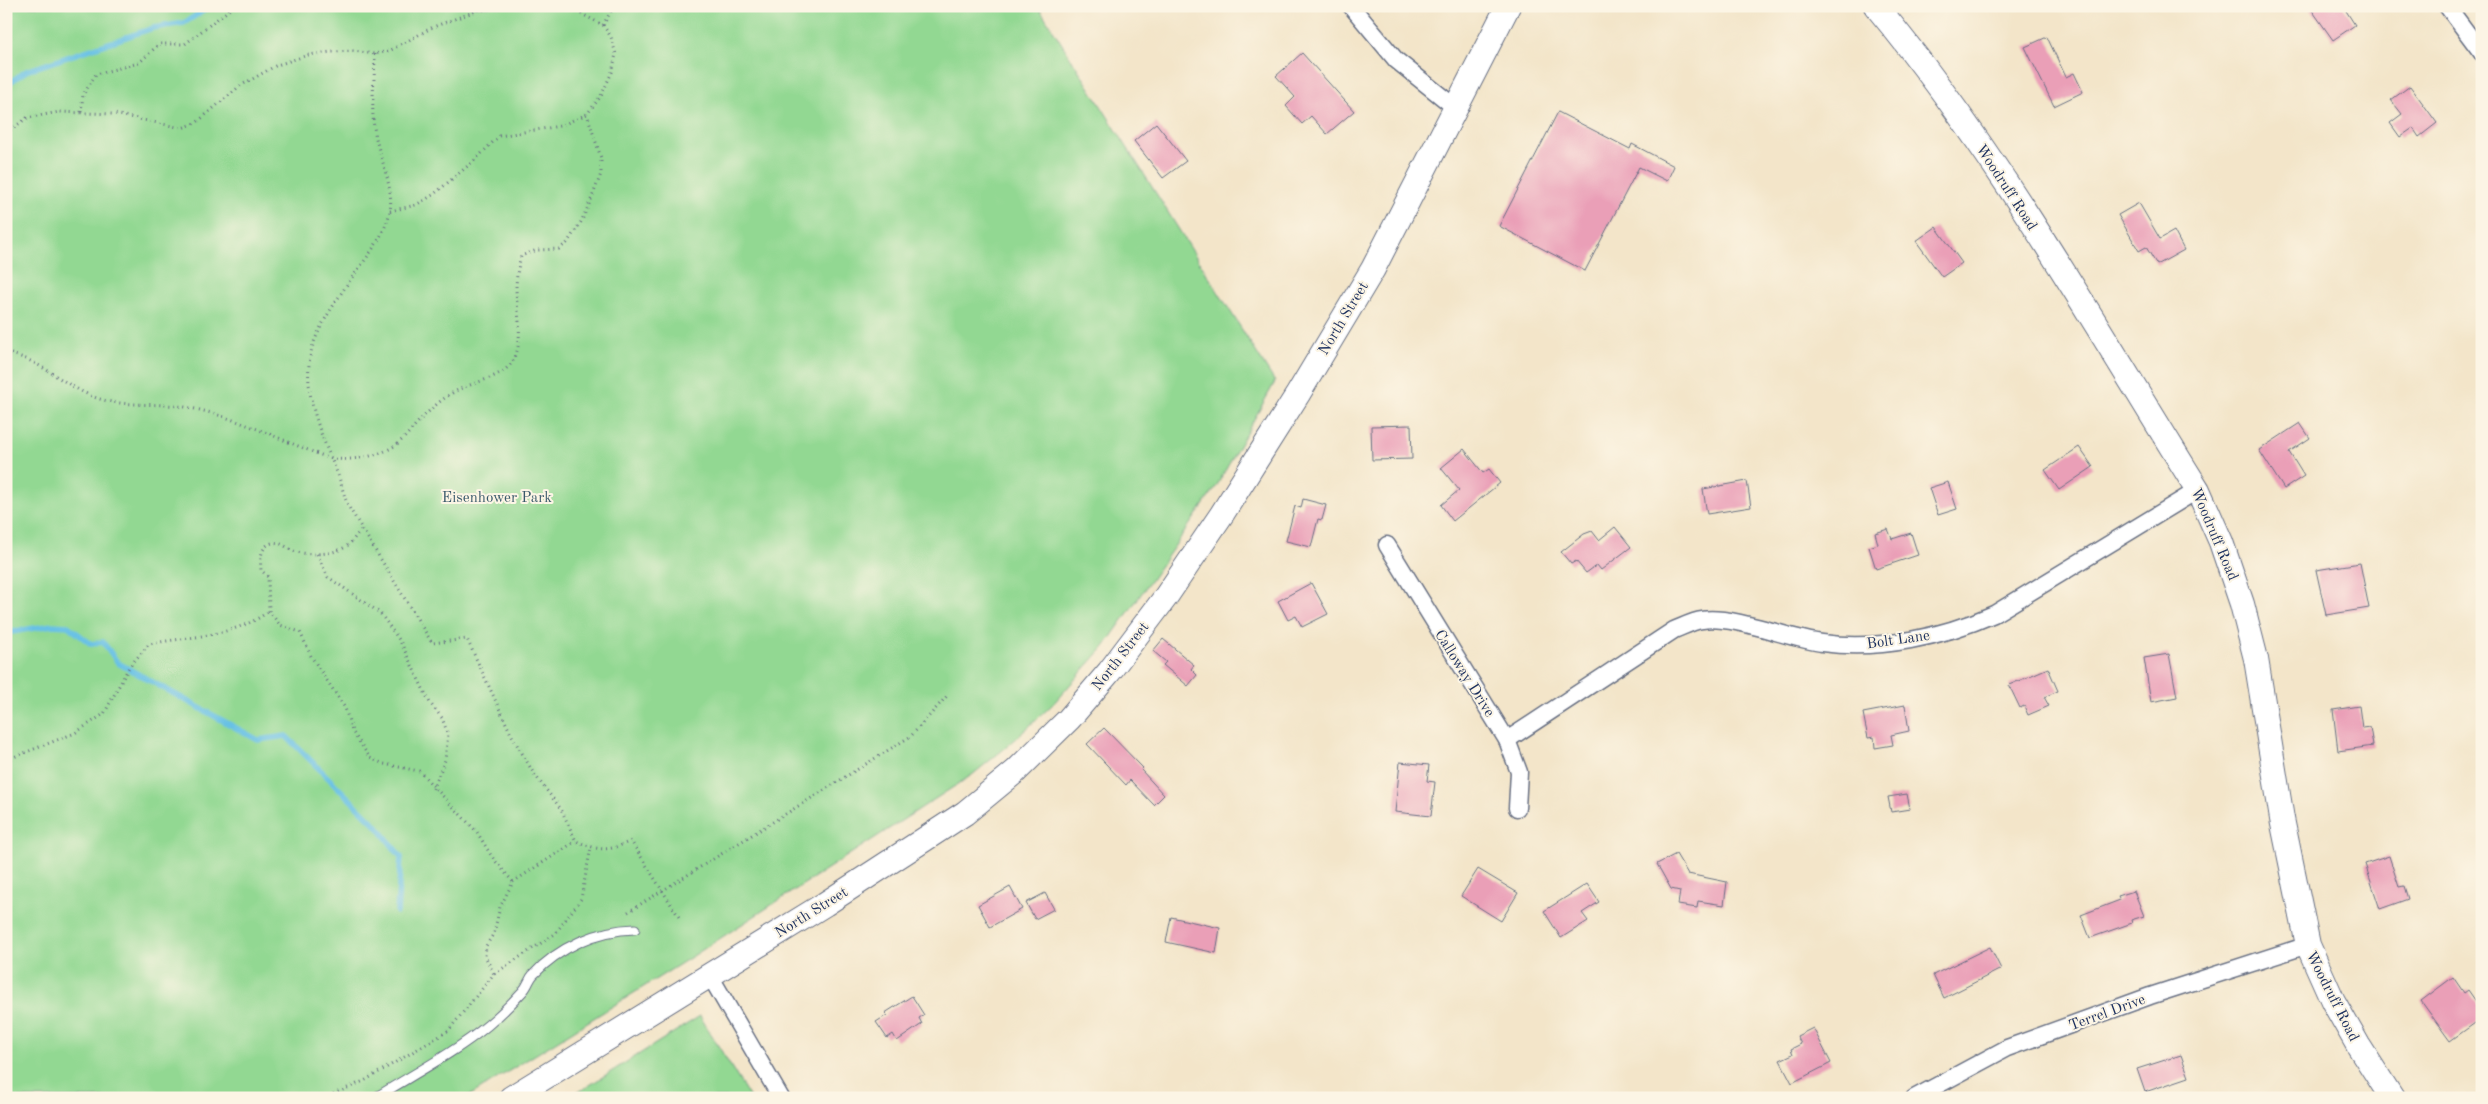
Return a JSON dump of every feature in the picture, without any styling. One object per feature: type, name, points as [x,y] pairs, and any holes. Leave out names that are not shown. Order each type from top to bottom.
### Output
[{"type":"main road","name":"North Street","points":[[510,1098],[825,904],[965,813],[1016,771],[1068,719],[1109,672],[1165,598],[1222,514],[1373,269],[1457,109],[1508,6]]},
{"type":"main road","name":"Woodruff Road","points":[[1876,6],[1936,82],[1997,169],[2198,490],[2221,542],[2247,622],[2256,659],[2282,819],[2308,945],[2333,1001],[2358,1045],[2392,1098]]},
{"type":"street","points":[[1351,6],[1396,60],[1457,109]]},
{"type":"street","points":[[2447,6],[2482,53]]},
{"type":"street","name":"Bolt Lane","points":[[1507,740],[1674,630],[1702,620],[1740,624],[1822,643],[1869,646],[1931,635],[1968,625],[1994,614],[2198,490]]},
{"type":"street","name":"Calloway Drive","points":[[1387,545],[1507,740],[1519,772],[1517,808]]},
{"type":"street","name":"Terrel Drive","points":[[1914,1098],[2008,1048],[2150,996],[2308,945]]},
{"type":"street","points":[[709,974],[782,1098]]},
{"type":"lane","points":[[375,1098],[487,1026],[525,989],[531,977],[541,966],[563,950],[591,937],[615,930],[635,929]]},
{"type":"path","points":[[81,112],[83,95],[96,74],[139,63],[159,44],[186,44],[234,6]]},
{"type":"path","points":[[6,133],[27,118],[59,112],[114,114],[182,128],[196,122],[240,86],[278,64],[308,54],[353,51],[374,54],[389,51],[433,27],[476,11],[502,6]]},
{"type":"path","points":[[390,211],[416,205],[434,195],[476,159],[499,136],[560,126],[587,114],[601,96],[612,72],[616,54],[611,37],[603,25],[566,6]]},
{"type":"path","points":[[603,25],[614,6]]},
{"type":"path","points":[[374,54],[375,77],[371,98],[375,133],[389,189],[390,211],[374,245],[336,300],[316,336],[309,362],[309,387],[315,414],[339,476],[343,496],[361,530],[432,643],[467,639],[511,734],[534,774],[561,809],[576,841],[591,847],[610,851],[630,841],[679,916]]},
{"type":"path","points":[[6,353],[41,365],[72,386],[96,398],[126,403],[184,407],[225,416],[332,459],[349,460],[370,456],[391,448],[404,438],[440,402],[459,389],[493,377],[509,367],[516,355],[519,336],[516,290],[521,256],[537,250],[559,249],[567,243],[581,222],[601,174],[601,158],[587,114]]},
{"type":"path","points":[[361,530],[347,546],[317,554],[294,551],[281,543],[272,543],[265,548],[260,558],[260,570],[268,578],[269,611],[280,625],[300,632],[311,656],[345,708],[352,731],[370,758],[384,764],[418,772],[477,832],[492,857],[513,882]]},
{"type":"path","points":[[317,554],[328,577],[380,612],[400,641],[430,703],[442,718],[448,734],[445,760],[433,789]]},
{"type":"path","points":[[6,760],[75,733],[104,714],[129,667],[149,644],[214,634],[258,619],[269,611]]},
{"type":"path","points":[[628,912],[911,736],[947,696]]},
{"type":"path","points":[[494,974],[485,956],[486,946],[494,933],[500,907],[513,882],[576,841]]},
{"type":"path","points":[[324,1098],[364,1081],[448,1031],[494,974],[555,934],[581,899],[591,847]]},
{"type":"green space","name":"Eisenhower Park","points":[[6,6],[1038,6],[1275,382],[1216,487],[1104,647],[1052,705],[1009,745],[972,775],[693,956],[466,1098],[6,1098]]},
{"type":"green space","points":[[700,1016],[750,1098],[569,1098]]},
{"type":"building","points":[[2309,6],[2343,6],[2355,25],[2333,40]]},
{"type":"building","points":[[2047,37],[2066,77],[2074,73],[2083,92],[2054,106],[2025,47]]},
{"type":"building","points":[[1302,53],[1354,111],[1327,134],[1311,116],[1302,124],[1286,106],[1295,97],[1276,76]]},
{"type":"building","points":[[2410,86],[2437,123],[2419,137],[2413,128],[2400,137],[2390,123],[2402,114],[2391,100]]},
{"type":"building","points":[[1558,112],[1630,149],[1632,144],[1674,166],[1667,181],[1639,167],[1585,271],[1499,226]]},
{"type":"building","points":[[1156,123],[1186,161],[1163,178],[1134,141]]},
{"type":"building","points":[[2139,203],[2160,239],[2174,231],[2184,250],[2157,265],[2146,247],[2139,251],[2118,215]]},
{"type":"building","points":[[1936,227],[1962,263],[1942,277],[1916,241]]},
{"type":"building","points":[[2300,423],[2310,438],[2289,452],[2304,476],[2284,489],[2259,450]]},
{"type":"building","points":[[1411,425],[1412,459],[1372,460],[1371,426]]},
{"type":"building","points":[[2079,447],[2093,467],[2059,490],[2045,470]]},
{"type":"building","points":[[1464,449],[1483,473],[1489,469],[1500,483],[1453,521],[1441,505],[1459,490],[1441,468]]},
{"type":"building","points":[[1747,481],[1751,507],[1707,514],[1703,489]]},
{"type":"building","points":[[1948,482],[1957,509],[1938,515],[1929,488]]},
{"type":"building","points":[[1303,499],[1326,505],[1322,520],[1318,519],[1311,547],[1286,541],[1295,506],[1301,508]]},
{"type":"building","points":[[1615,527],[1631,547],[1601,570],[1597,565],[1586,573],[1576,561],[1571,564],[1561,552],[1584,534],[1592,531],[1599,540]]},
{"type":"building","points":[[1888,529],[1892,539],[1911,533],[1918,555],[1876,569],[1869,547],[1878,544],[1875,533]]},
{"type":"building","points":[[2360,563],[2369,608],[2326,615],[2316,570]]},
{"type":"building","points":[[1311,583],[1328,614],[1302,627],[1296,616],[1288,620],[1278,601]]},
{"type":"building","points":[[1163,639],[1194,665],[1191,669],[1197,675],[1188,686],[1163,665],[1166,662],[1153,651]]},
{"type":"building","points":[[2169,654],[2177,697],[2151,702],[2144,658]]},
{"type":"building","points":[[2048,668],[2058,691],[2044,697],[2049,706],[2028,715],[2024,706],[2020,708],[2009,685]]},
{"type":"building","points":[[1905,705],[1909,731],[1891,735],[1893,745],[1875,748],[1874,737],[1868,738],[1863,713]]},
{"type":"building","points":[[2359,706],[2362,728],[2370,727],[2373,746],[2338,751],[2333,710]]},
{"type":"building","points":[[1104,728],[1143,768],[1141,770],[1164,795],[1154,805],[1130,780],[1126,785],[1087,744]]},
{"type":"building","points":[[1400,762],[1429,765],[1427,781],[1435,782],[1431,816],[1395,812]]},
{"type":"building","points":[[1907,794],[1910,809],[1891,812],[1888,797]]},
{"type":"building","points":[[1676,854],[1688,874],[1727,882],[1724,905],[1698,901],[1697,908],[1678,905],[1680,891],[1671,889],[1657,864]]},
{"type":"building","points":[[2389,856],[2399,887],[2404,886],[2408,899],[2380,909],[2365,864]]},
{"type":"building","points":[[1478,869],[1518,893],[1501,921],[1461,896]]},
{"type":"building","points":[[1587,884],[1599,902],[1582,913],[1588,921],[1561,938],[1544,911]]},
{"type":"building","points":[[1010,887],[1022,909],[990,927],[978,905]]},
{"type":"building","points":[[2134,891],[2144,916],[2131,920],[2132,923],[2090,938],[2081,915],[2120,900],[2118,896]]},
{"type":"building","points":[[1045,893],[1054,909],[1035,919],[1026,903]]},
{"type":"building","points":[[1171,917],[1220,928],[1216,953],[1166,942]]},
{"type":"building","points":[[1990,947],[2001,969],[1944,998],[1933,975]]},
{"type":"building","points":[[2453,977],[2464,993],[2468,990],[2482,1010],[2482,1018],[2450,1041],[2421,1001]]},
{"type":"building","points":[[912,996],[924,1015],[919,1018],[922,1024],[897,1041],[893,1034],[887,1038],[876,1022],[887,1015],[885,1013]]},
{"type":"building","points":[[1813,1028],[1831,1063],[1792,1083],[1780,1060],[1793,1054],[1791,1049],[1801,1044],[1797,1036]]},
{"type":"building","points":[[2181,1055],[2189,1077],[2145,1092],[2137,1069]]},
{"type":"waterway","points":[[6,85],[26,71],[153,28],[184,23],[211,6]]},
{"type":"waterway","points":[[6,633],[52,625],[68,626],[91,644],[103,642],[118,663],[258,740],[286,736],[377,826],[401,857],[397,912]]}]
